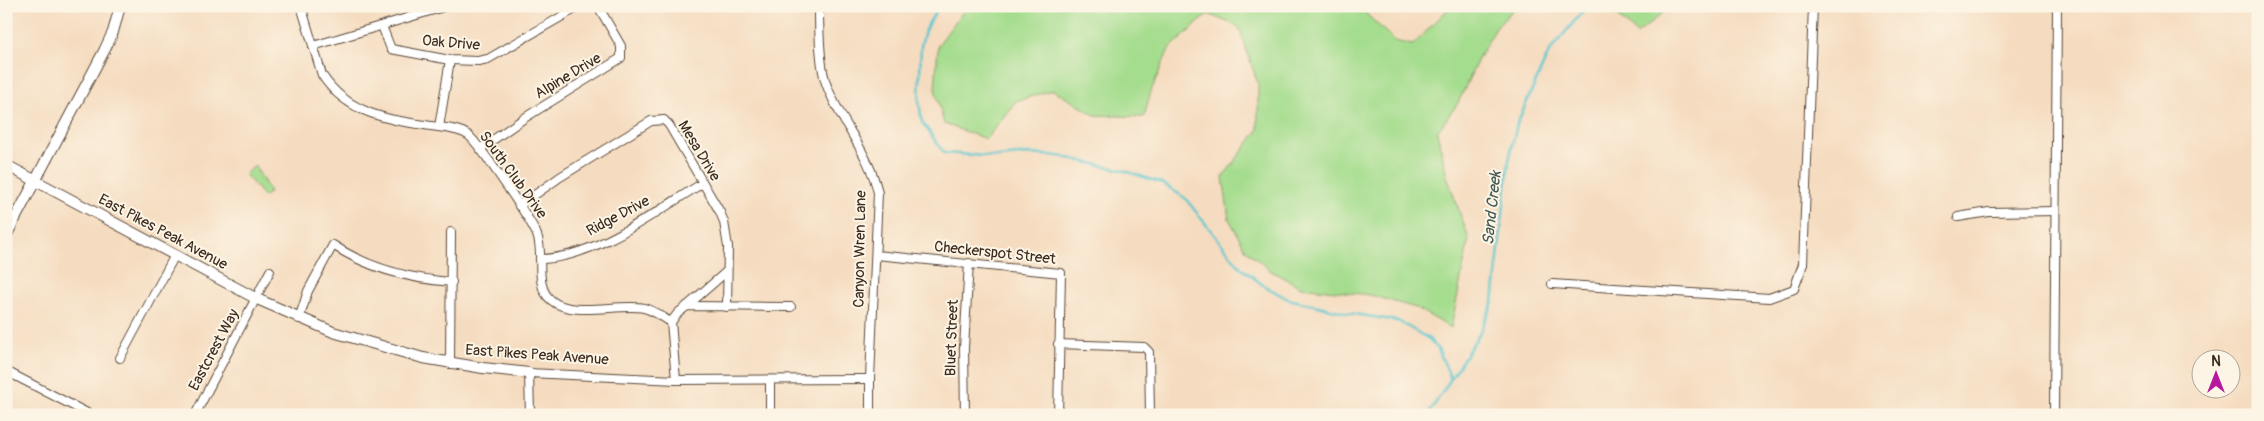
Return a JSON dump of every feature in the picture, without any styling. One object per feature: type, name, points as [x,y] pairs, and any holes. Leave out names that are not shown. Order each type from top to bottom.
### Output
[{"type":"street","points":[[6,236],[104,51],[113,32],[120,6]]},
{"type":"street","name":"South Club Drive","points":[[301,6],[322,75],[328,83],[359,109],[390,120],[439,127],[467,135],[480,149],[537,233],[542,283],[550,299]]},
{"type":"street","points":[[313,46],[447,6]]},
{"type":"street","name":"Oak Drive","points":[[382,26],[391,49],[450,60],[478,62],[493,57],[580,6]]},
{"type":"street","name":"Alpine Drive","points":[[480,149],[526,117],[621,58],[621,46],[598,6]]},
{"type":"street","name":"Canyon Wren Lane","points":[[819,6],[819,32],[826,85],[874,175],[878,210],[870,415]]},
{"type":"street","points":[[1552,284],[1769,298],[1794,289],[1803,264],[1813,6]]},
{"type":"street","points":[[2054,415],[2056,6]]},
{"type":"street","points":[[439,127],[450,60]]},
{"type":"street","name":"Mesa Drive","points":[[519,206],[586,160],[657,120],[664,120],[669,125],[720,212],[728,247],[726,272],[727,307]]},
{"type":"street","name":"East Pikes Peak Avenue","points":[[6,165],[256,299],[299,319],[367,344],[450,364],[529,372],[676,380],[870,379]]},
{"type":"street","name":"Ridge Drive","points":[[540,259],[563,257],[610,239],[703,183]]},
{"type":"street","points":[[1958,217],[1989,212],[2055,211]]},
{"type":"street","points":[[450,364],[451,232]]},
{"type":"street","points":[[299,319],[308,291],[333,245],[366,264],[407,275],[452,282]]},
{"type":"street","points":[[120,358],[174,255]]},
{"type":"street","name":"Checkerspot Street","points":[[876,255],[1061,273],[1058,415]]},
{"type":"street","name":"Bluet Street","points":[[965,415],[964,348],[969,263]]},
{"type":"street","name":"Eastcrest Way","points":[[195,415],[270,271]]},
{"type":"street","points":[[671,322],[678,313],[726,272]]},
{"type":"street","points":[[543,305],[550,299],[566,307],[645,308],[671,322],[674,334],[676,380]]},
{"type":"street","points":[[688,306],[791,307]]},
{"type":"street","points":[[1058,344],[1134,344],[1144,347],[1149,352],[1150,415]]},
{"type":"street","points":[[7,372],[91,415]]},
{"type":"street","points":[[529,372],[530,415]]},
{"type":"street","points":[[770,380],[770,415]]},
{"type":"green space","points":[[965,6],[1358,6],[1395,41],[1413,45],[1451,6],[1516,6],[1496,28],[1479,57],[1458,103],[1437,132],[1447,176],[1469,239],[1451,328],[1416,308],[1370,295],[1301,287],[1271,271],[1246,250],[1229,219],[1223,177],[1258,130],[1258,84],[1239,27],[1208,14],[1169,49],[1151,91],[1144,117],[1095,115],[1053,90],[1016,101],[986,139],[944,124],[935,89],[938,45]]},
{"type":"green space","points":[[1606,6],[1671,6],[1637,34]]},
{"type":"green space","points":[[255,166],[270,192],[264,197],[245,174]]},
{"type":"waterway","points":[[939,6],[925,30],[921,46],[919,102],[922,122],[944,153],[998,157],[1029,154],[1059,156],[1122,170],[1162,183],[1185,198],[1240,267],[1263,285],[1288,299],[1348,313],[1398,321],[1429,339],[1438,349],[1451,379]]},
{"type":"waterway","name":"Sand Creek","points":[[1428,415],[1479,334],[1493,302],[1509,160],[1517,124],[1549,52],[1587,6]]}]
